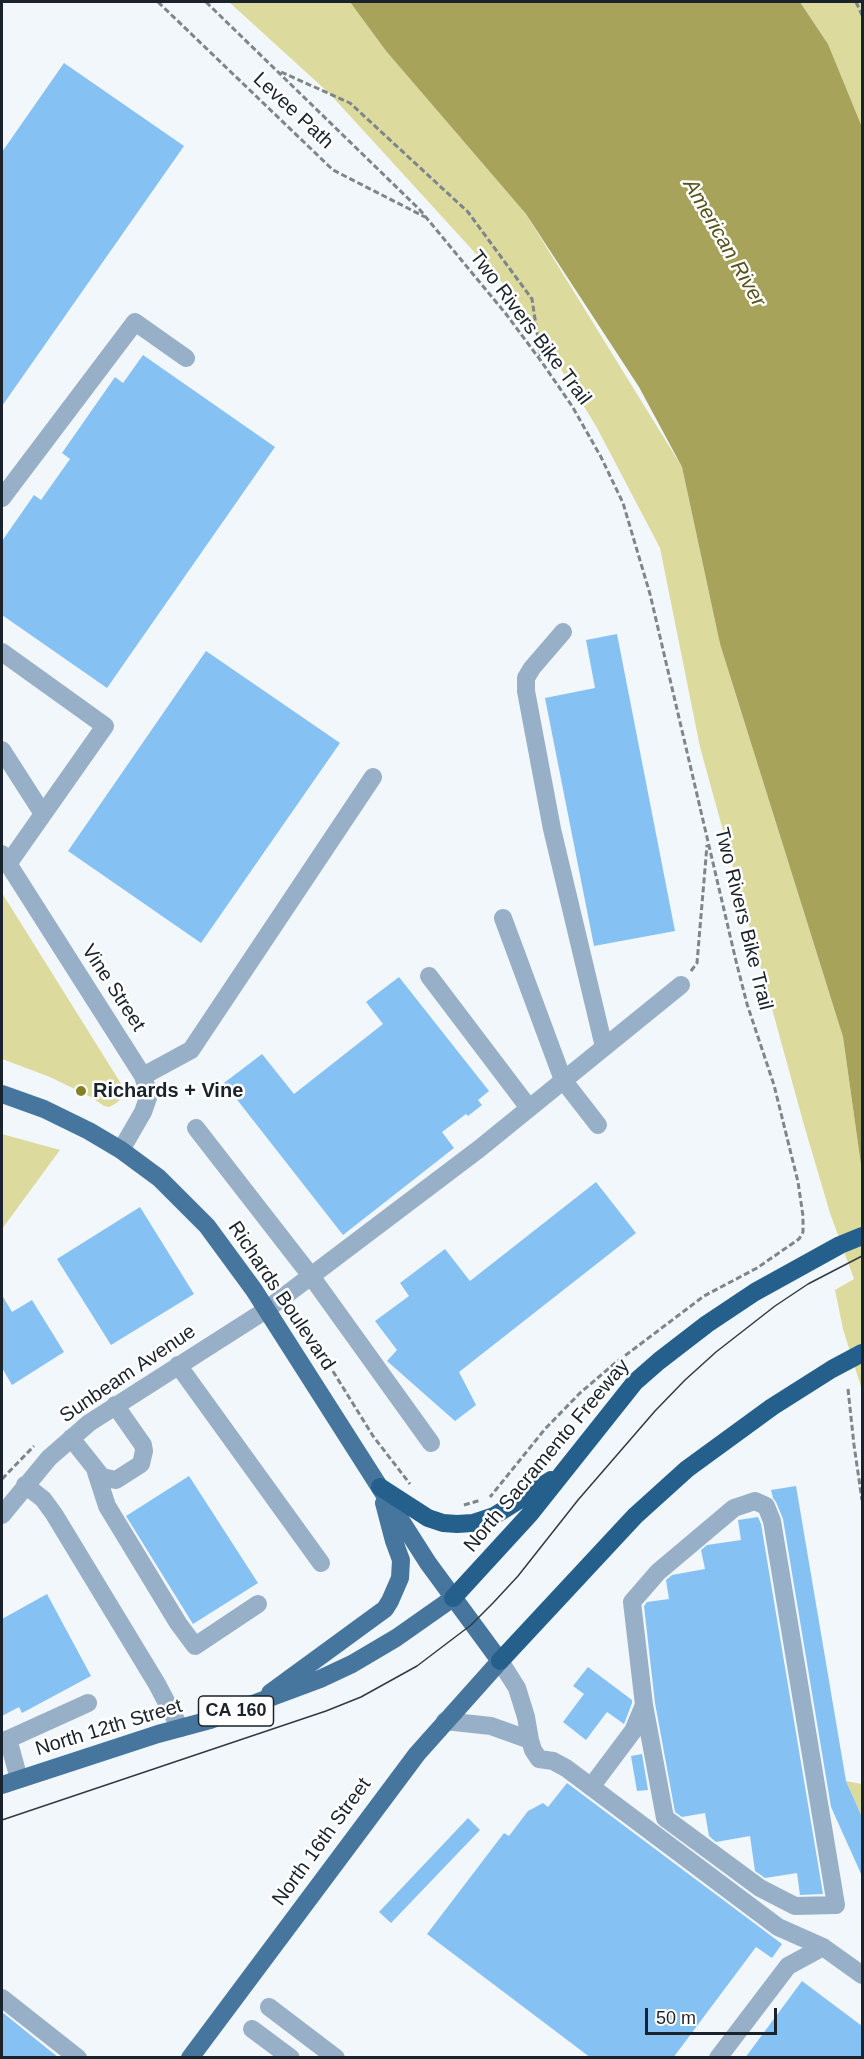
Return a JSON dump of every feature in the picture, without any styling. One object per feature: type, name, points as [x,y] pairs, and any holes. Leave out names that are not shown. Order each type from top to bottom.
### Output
[{"type":"highway","name":"North Sacramento Freeway","points":[[453,1598],[530,1514],[635,1382],[659,1361],[730,1308],[840,1245],[862,1236]]},
{"type":"highway","points":[[500,1661],[620,1531],[658,1495],[727,1439],[772,1407],[862,1353]]},
{"type":"highway","points":[[380,1487],[428,1518],[443,1523],[473,1524],[495,1516],[562,1473]]},
{"type":"main road","name":"Richards Boulevard","points":[[2,1094],[44,1109],[121,1150],[159,1178],[207,1226],[266,1310],[428,1563],[500,1661]]},
{"type":"main road","points":[[254,1704],[380,1613],[394,1594],[400,1578],[401,1560],[380,1487]]},
{"type":"main road","name":"North 12th Street","points":[[2,1785],[254,1704],[320,1679],[352,1664],[396,1638],[453,1598]]},
{"type":"main road","name":"North 16th Street","points":[[190,2058],[399,1777],[500,1661]]},
{"type":"street","points":[[2,498],[135,322],[186,358]]},
{"type":"street","points":[[563,632],[532,668],[526,678],[526,691],[552,829],[604,1047]]},
{"type":"street","points":[[2,652],[105,726],[43,814],[5,859]]},
{"type":"street","points":[[2,750],[43,814]]},
{"type":"street","points":[[143,1076],[191,1050],[373,777]]},
{"type":"street","name":"Vine Street","points":[[5,859],[143,1076],[148,1095],[143,1112],[121,1150]]},
{"type":"street","points":[[503,918],[564,1080],[598,1125]]},
{"type":"street","points":[[429,976],[529,1108]]},
{"type":"street","name":"Sunbeam Avenue","points":[[2,1515],[49,1458],[89,1423],[266,1310],[479,1149],[681,985]]},
{"type":"street","points":[[195,1128],[311,1276],[431,1443]]},
{"type":"street","points":[[178,1365],[321,1563]]},
{"type":"street","points":[[71,1438],[102,1477],[116,1480],[141,1464],[143,1445],[115,1405]]},
{"type":"street","points":[[96,1472],[107,1506],[178,1623],[195,1646],[258,1604]]},
{"type":"street","points":[[25,1485],[44,1499],[54,1514],[158,1684],[180,1728]]},
{"type":"street","points":[[591,1787],[633,1731],[644,1706],[632,1602],[658,1572],[734,1508],[755,1501],[766,1506],[772,1521],[836,1905],[795,1906],[760,1888],[665,1818],[644,1706]]},
{"type":"street","points":[[500,1661],[516,1688],[526,1717],[533,1750],[539,1759],[554,1761],[591,1787],[778,1927],[823,1947],[862,1975]]},
{"type":"street","points":[[20,1779],[5,1741],[88,1703]]},
{"type":"street","points":[[446,1721],[491,1726],[530,1740]]},
{"type":"street","points":[[718,2058],[788,1966],[823,1947]]},
{"type":"street","points":[[2,1998],[78,2058]]},
{"type":"street","points":[[269,2007],[336,2058]]},
{"type":"street","points":[[252,2029],[291,2058]]},
{"type":"path","name":"Levee Path","points":[[158,2],[333,170],[426,218]]},
{"type":"path","name":"Two Rivers Bike Trail","points":[[206,2],[426,218],[506,314],[541,361],[578,416],[601,457],[623,503],[650,594],[747,1004],[777,1096],[798,1182],[803,1216],[803,1232],[798,1239],[757,1268],[704,1296],[614,1364],[580,1393],[545,1429],[489,1498],[462,1505]]},
{"type":"path","points":[[856,2],[862,15]]},
{"type":"path","points":[[277,71],[350,103],[468,212],[532,299],[541,361]]},
{"type":"path","points":[[681,985],[697,963],[707,840]]},
{"type":"path","points":[[286,1295],[373,1436],[414,1489]]},
{"type":"path","points":[[848,1389],[862,1500]]},
{"type":"shaded area","points":[[229,2],[350,2],[386,51],[526,214],[682,467],[720,644],[843,1037],[862,1172],[862,1390],[843,1329],[835,1290],[854,1279],[830,1213],[804,1125],[700,747],[660,548],[596,426],[519,301],[330,94]]},
{"type":"shaded area","points":[[800,2],[862,2],[862,127],[828,44]]},
{"type":"shaded area","points":[[2,893],[125,1090],[121,1099],[115,1104],[109,1107],[104,1106],[50,1077],[2,1059]]},
{"type":"shaded area","points":[[2,1134],[60,1150],[2,1229]]},
{"type":"shaded area","points":[[846,1781],[862,1784],[862,1817]]},
{"type":"water","name":"American River","points":[[350,2],[800,2],[828,44],[862,127],[862,1172],[843,1037],[720,644],[682,467],[639,387],[526,214],[386,51]]},
{"type":"building","points":[[64,63],[184,146],[2,406],[2,152]]},
{"type":"building","points":[[143,355],[275,447],[107,688],[2,615],[2,541],[34,495],[41,500],[70,459],[62,453],[115,377],[123,383]]},
{"type":"building","points":[[617,634],[675,931],[594,946],[545,698],[595,688],[586,640]]},
{"type":"building","points":[[206,651],[340,743],[201,943],[68,851]]},
{"type":"building","points":[[399,977],[489,1091],[478,1100],[482,1105],[442,1132],[454,1148],[343,1235],[224,1083],[262,1054],[294,1094],[383,1024],[366,1002]]},
{"type":"building","points":[[596,1182],[636,1233],[459,1372],[476,1405],[455,1421],[387,1361],[397,1350],[375,1321],[409,1296],[400,1283],[445,1249],[470,1281]]},
{"type":"building","points":[[140,1207],[194,1294],[111,1345],[57,1259]]},
{"type":"building","points":[[2,1295],[12,1312],[32,1300],[64,1352],[12,1385],[2,1368]]},
{"type":"building","points":[[189,1476],[258,1583],[193,1624],[126,1516]]},
{"type":"building","points":[[796,1486],[846,1781],[862,1817],[862,1876],[831,1807],[783,1519],[771,1490]]},
{"type":"building","points":[[758,1517],[823,1894],[800,1895],[797,1873],[765,1878],[755,1871],[750,1836],[716,1842],[709,1836],[705,1813],[682,1817],[675,1812],[655,1703],[644,1606],[647,1602],[669,1599],[666,1580],[672,1575],[705,1569],[701,1550],[707,1545],[741,1540],[738,1520]]},
{"type":"building","points":[[47,1594],[91,1676],[22,1713],[19,1707],[2,1716],[2,1619]]},
{"type":"building","points":[[588,1667],[632,1700],[632,1703],[624,1724],[607,1712],[586,1740],[563,1722],[584,1694],[573,1686]]},
{"type":"building","points":[[642,1754],[648,1790],[637,1791],[631,1756]]},
{"type":"building","points":[[567,1783],[782,1944],[772,1958],[756,1947],[673,2058],[591,2058],[427,1934],[504,1833],[509,1836],[528,1811],[543,1803],[548,1807]]},
{"type":"building","points":[[468,1818],[480,1830],[391,1923],[379,1912]]},
{"type":"building","points":[[802,1981],[862,2026],[862,2058],[745,2058]]},
{"type":"building","points":[[2,2012],[59,2058],[2,2058]]},
{"type":"tram line","points":[[2,1820],[326,1711],[361,1697],[417,1666],[471,1625],[493,1603],[518,1576],[578,1500],[685,1380],[716,1352],[775,1306],[808,1284],[862,1256]]},
{"type":"place","name":"Richards + Vine","points":[[81,1091]]}]
